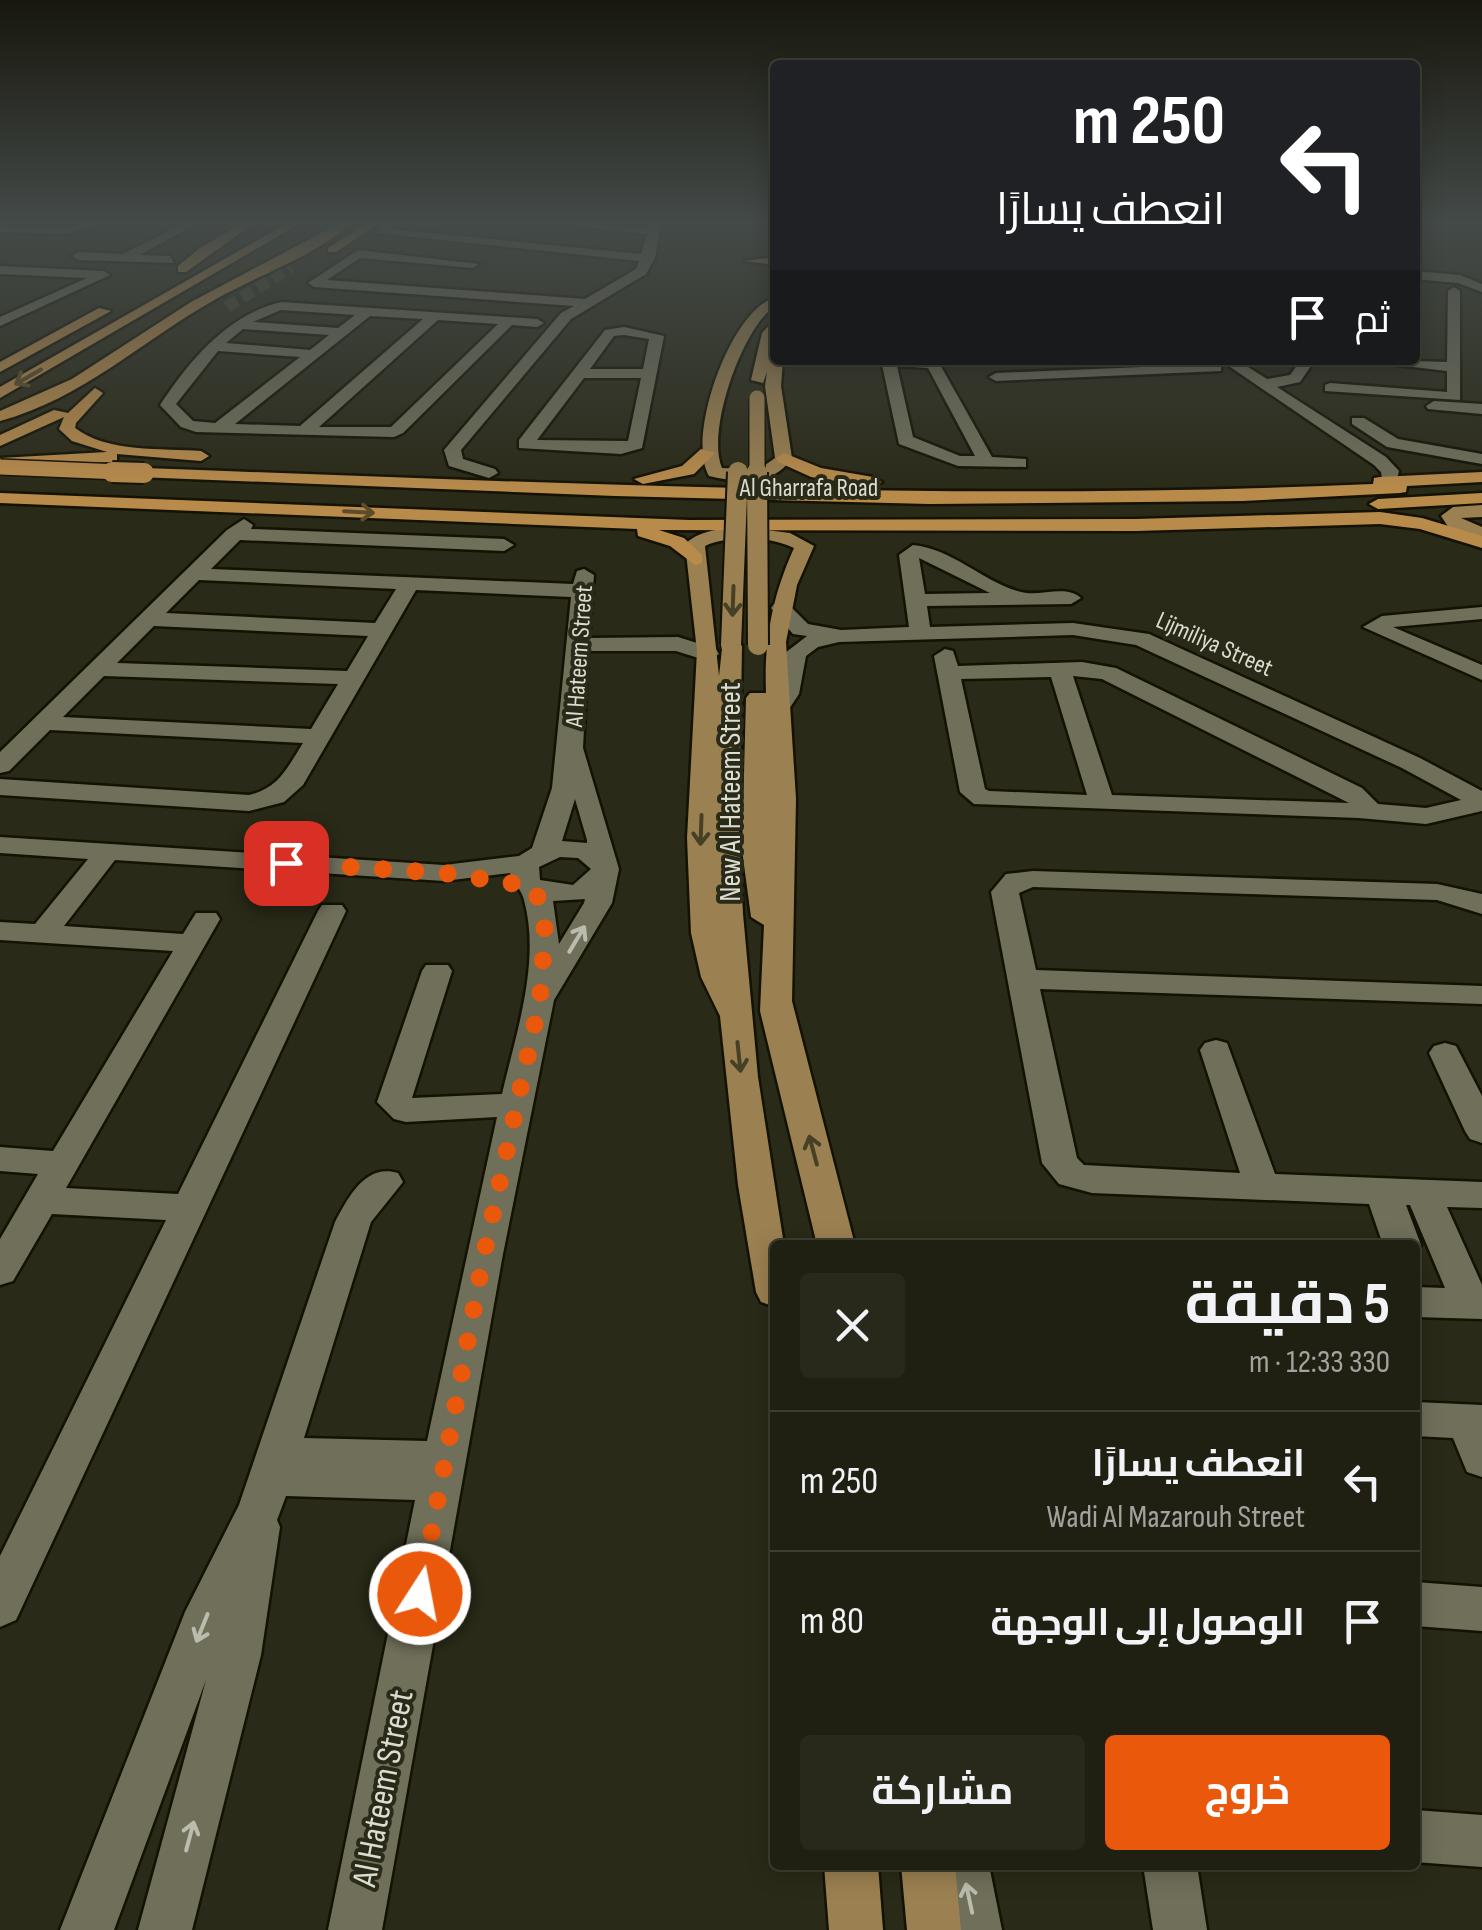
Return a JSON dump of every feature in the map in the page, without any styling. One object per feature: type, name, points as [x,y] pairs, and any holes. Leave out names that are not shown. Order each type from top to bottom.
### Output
[{"type":"highway","points":[[0,368],[99,314]]},
{"type":"highway","points":[[102,335],[109,323],[123,314]]},
{"type":"highway","points":[[0,393],[138,314]]},
{"type":"highway","points":[[0,416],[177,314]]},
{"type":"highway","points":[[0,416],[48,398],[185,314]]},
{"type":"highway","points":[[179,317],[186,314]]},
{"type":"highway","points":[[0,431],[22,426],[101,389]]},
{"type":"highway","points":[[0,444],[101,389]]},
{"type":"highway","points":[[101,389],[68,422],[71,434],[98,444],[155,452]]},
{"type":"highway","points":[[0,444],[636,480],[1158,498]]},
{"type":"highway","points":[[636,480],[688,470],[707,453]]},
{"type":"highway","points":[[0,465],[89,457],[209,457]]},
{"type":"highway","points":[[134,487],[81,492],[65,482],[79,470],[112,462],[209,457]]},
{"type":"highway","points":[[784,458],[817,473],[876,482]]},
{"type":"highway","points":[[0,465],[134,487]]},
{"type":"highway","points":[[675,481],[696,478],[1285,490],[1482,479]]},
{"type":"highway","name":"Al Gharrafa Road","points":[[134,487],[785,497],[1158,498],[1482,479]]},
{"type":"highway","points":[[0,482],[134,487],[583,524],[660,536],[677,542],[695,559]]},
{"type":"highway","points":[[0,498],[134,487]]},
{"type":"highway","points":[[0,507],[134,487]]},
{"type":"highway","name":"Al Gharrafa Road","points":[[134,487],[747,512],[1290,508],[1482,498]]},
{"type":"highway","points":[[1059,525],[1290,508]]},
{"type":"highway","points":[[583,524],[1059,525],[1380,518],[1422,524],[1482,542]]},
{"type":"main road","points":[[756,314],[726,372],[707,453],[710,468],[733,476],[772,472],[784,458],[773,386],[775,365]]},
{"type":"main road","name":"New Al Hateem Street","points":[[766,314],[746,353],[749,399],[732,648],[726,856],[735,1016],[753,1185],[770,1268]]},
{"type":"main road","name":"New Al Hateem Street","points":[[749,399],[770,332]]},
{"type":"main road","points":[[1482,511],[1459,511],[1450,516],[1456,524],[1482,532]]},
{"type":"main road","points":[[732,648],[703,610],[696,542],[708,536],[796,539],[804,550],[781,608],[774,656],[782,799],[776,1011]]},
{"type":"main road","name":"New Al Hateem Street","points":[[732,648],[776,1011],[835,1240]]},
{"type":"main road","points":[[928,1870],[934,1930]]},
{"type":"street","points":[[256,314],[216,346],[168,405],[187,424],[374,435],[393,432],[450,382],[508,322]]},
{"type":"street","points":[[220,428],[363,314]]},
{"type":"street","points":[[394,314],[538,323]]},
{"type":"street","points":[[488,473],[455,462],[450,456],[453,448],[569,314]]},
{"type":"street","points":[[1456,314],[1460,349],[1457,382]]},
{"type":"street","points":[[304,431],[434,317]]},
{"type":"street","points":[[242,325],[341,332]]},
{"type":"street","points":[[610,332],[657,336],[634,446],[525,444],[571,365],[610,332]]},
{"type":"street","points":[[216,346],[311,354]]},
{"type":"street","points":[[525,362],[651,374]]},
{"type":"street","points":[[889,365],[905,440],[953,460],[1020,463]]},
{"type":"street","points":[[934,365],[986,462]]},
{"type":"street","points":[[1017,365],[1025,376]]},
{"type":"street","points":[[996,377],[1174,365]]},
{"type":"street","points":[[1223,365],[1266,384],[1398,468],[1438,479]]},
{"type":"street","points":[[1311,365],[1330,397],[1393,443],[1473,453]]},
{"type":"street","points":[[1404,365],[1457,382],[1482,398]]},
{"type":"street","points":[[450,382],[509,384]]},
{"type":"street","points":[[1288,398],[1457,382]]},
{"type":"street","points":[[1404,412],[1417,400],[1457,382]]},
{"type":"street","points":[[1266,384],[1404,412],[1448,405],[1482,408]]},
{"type":"street","points":[[1404,412],[1410,431],[1473,453]]},
{"type":"street","points":[[1362,447],[1388,468],[1389,482]]},
{"type":"street","points":[[0,766],[239,530],[506,541],[492,586],[195,574]]},
{"type":"street","points":[[926,634],[915,612],[909,555],[918,551],[1019,598]]},
{"type":"street","name":"Al Hateem Street","points":[[355,1930],[513,1112],[540,1000],[545,930],[534,873],[556,821],[572,741],[583,581],[492,586]]},
{"type":"street","points":[[0,787],[262,801],[285,791],[410,583]]},
{"type":"street","points":[[917,603],[1071,598]]},
{"type":"street","name":"Lijmiliya Street","points":[[781,608],[801,629],[841,636]]},
{"type":"street","points":[[656,643],[688,630],[703,610]]},
{"type":"street","points":[[1482,614],[1382,622],[1374,627],[1482,673]]},
{"type":"street","points":[[149,619],[382,630]]},
{"type":"street","name":"Lijmiliya Street","points":[[777,710],[787,694],[796,653],[811,642],[841,636],[1072,629],[1141,638],[1455,784],[1482,802]]},
{"type":"street","points":[[578,645],[656,643],[732,648]]},
{"type":"street","points":[[1362,807],[1353,793],[1117,676],[1090,669],[947,665],[973,792],[992,801],[1362,807],[1426,816],[1482,802]]},
{"type":"street","points":[[98,669],[353,678]]},
{"type":"street","points":[[1060,670],[1102,803]]},
{"type":"street","points":[[44,723],[318,737]]},
{"type":"street","name":"Al Hateem Street","points":[[540,1000],[598,904],[603,867],[600,840],[572,741]]},
{"type":"street","points":[[1362,807],[1402,802],[1455,784]]},
{"type":"street","points":[[0,845],[444,873],[534,873],[577,849],[603,867],[596,884],[581,891],[553,894],[534,873]]},
{"type":"street","points":[[53,934],[118,853]]},
{"type":"street","points":[[1482,905],[1450,893],[1024,879],[1010,884],[1005,892],[1065,1170],[1092,1180],[1482,1195]]},
{"type":"street","points":[[0,1605],[11,1560],[332,911]]},
{"type":"street","points":[[0,931],[200,931],[0,1271]]},
{"type":"street","points":[[437,971],[393,1096],[398,1108],[431,1110],[456,1117],[513,1112]]},
{"type":"street","points":[[1022,979],[1482,994]]},
{"type":"street","points":[[1216,1050],[1262,1187]]},
{"type":"street","points":[[1445,1053],[1482,1131]]},
{"type":"street","points":[[0,1159],[63,1164]]},
{"type":"street","points":[[87,1930],[208,1612],[269,1481],[353,1222],[364,1202],[386,1182]]},
{"type":"street","points":[[1383,1192],[1400,1240]]},
{"type":"street","points":[[1423,1193],[1476,1304]]},
{"type":"street","points":[[42,1200],[188,1208]]},
{"type":"street","points":[[1420,1294],[1476,1304]]},
{"type":"street","points":[[1420,1420],[1477,1434]]},
{"type":"street","points":[[269,1481],[444,1471]]},
{"type":"street","points":[[165,1930],[237,1656],[269,1481]]},
{"type":"street","points":[[1420,1604],[1482,1609]]},
{"type":"street","points":[[1420,1836],[1482,1841]]},
{"type":"street","points":[[963,1870],[975,1930]]},
{"type":"street","points":[[1171,1870],[1180,1930]]},
{"type":"route","points":[[286,863],[444,873],[530,886],[542,902],[545,930],[540,1000],[484,1254],[420,1594]]}]
